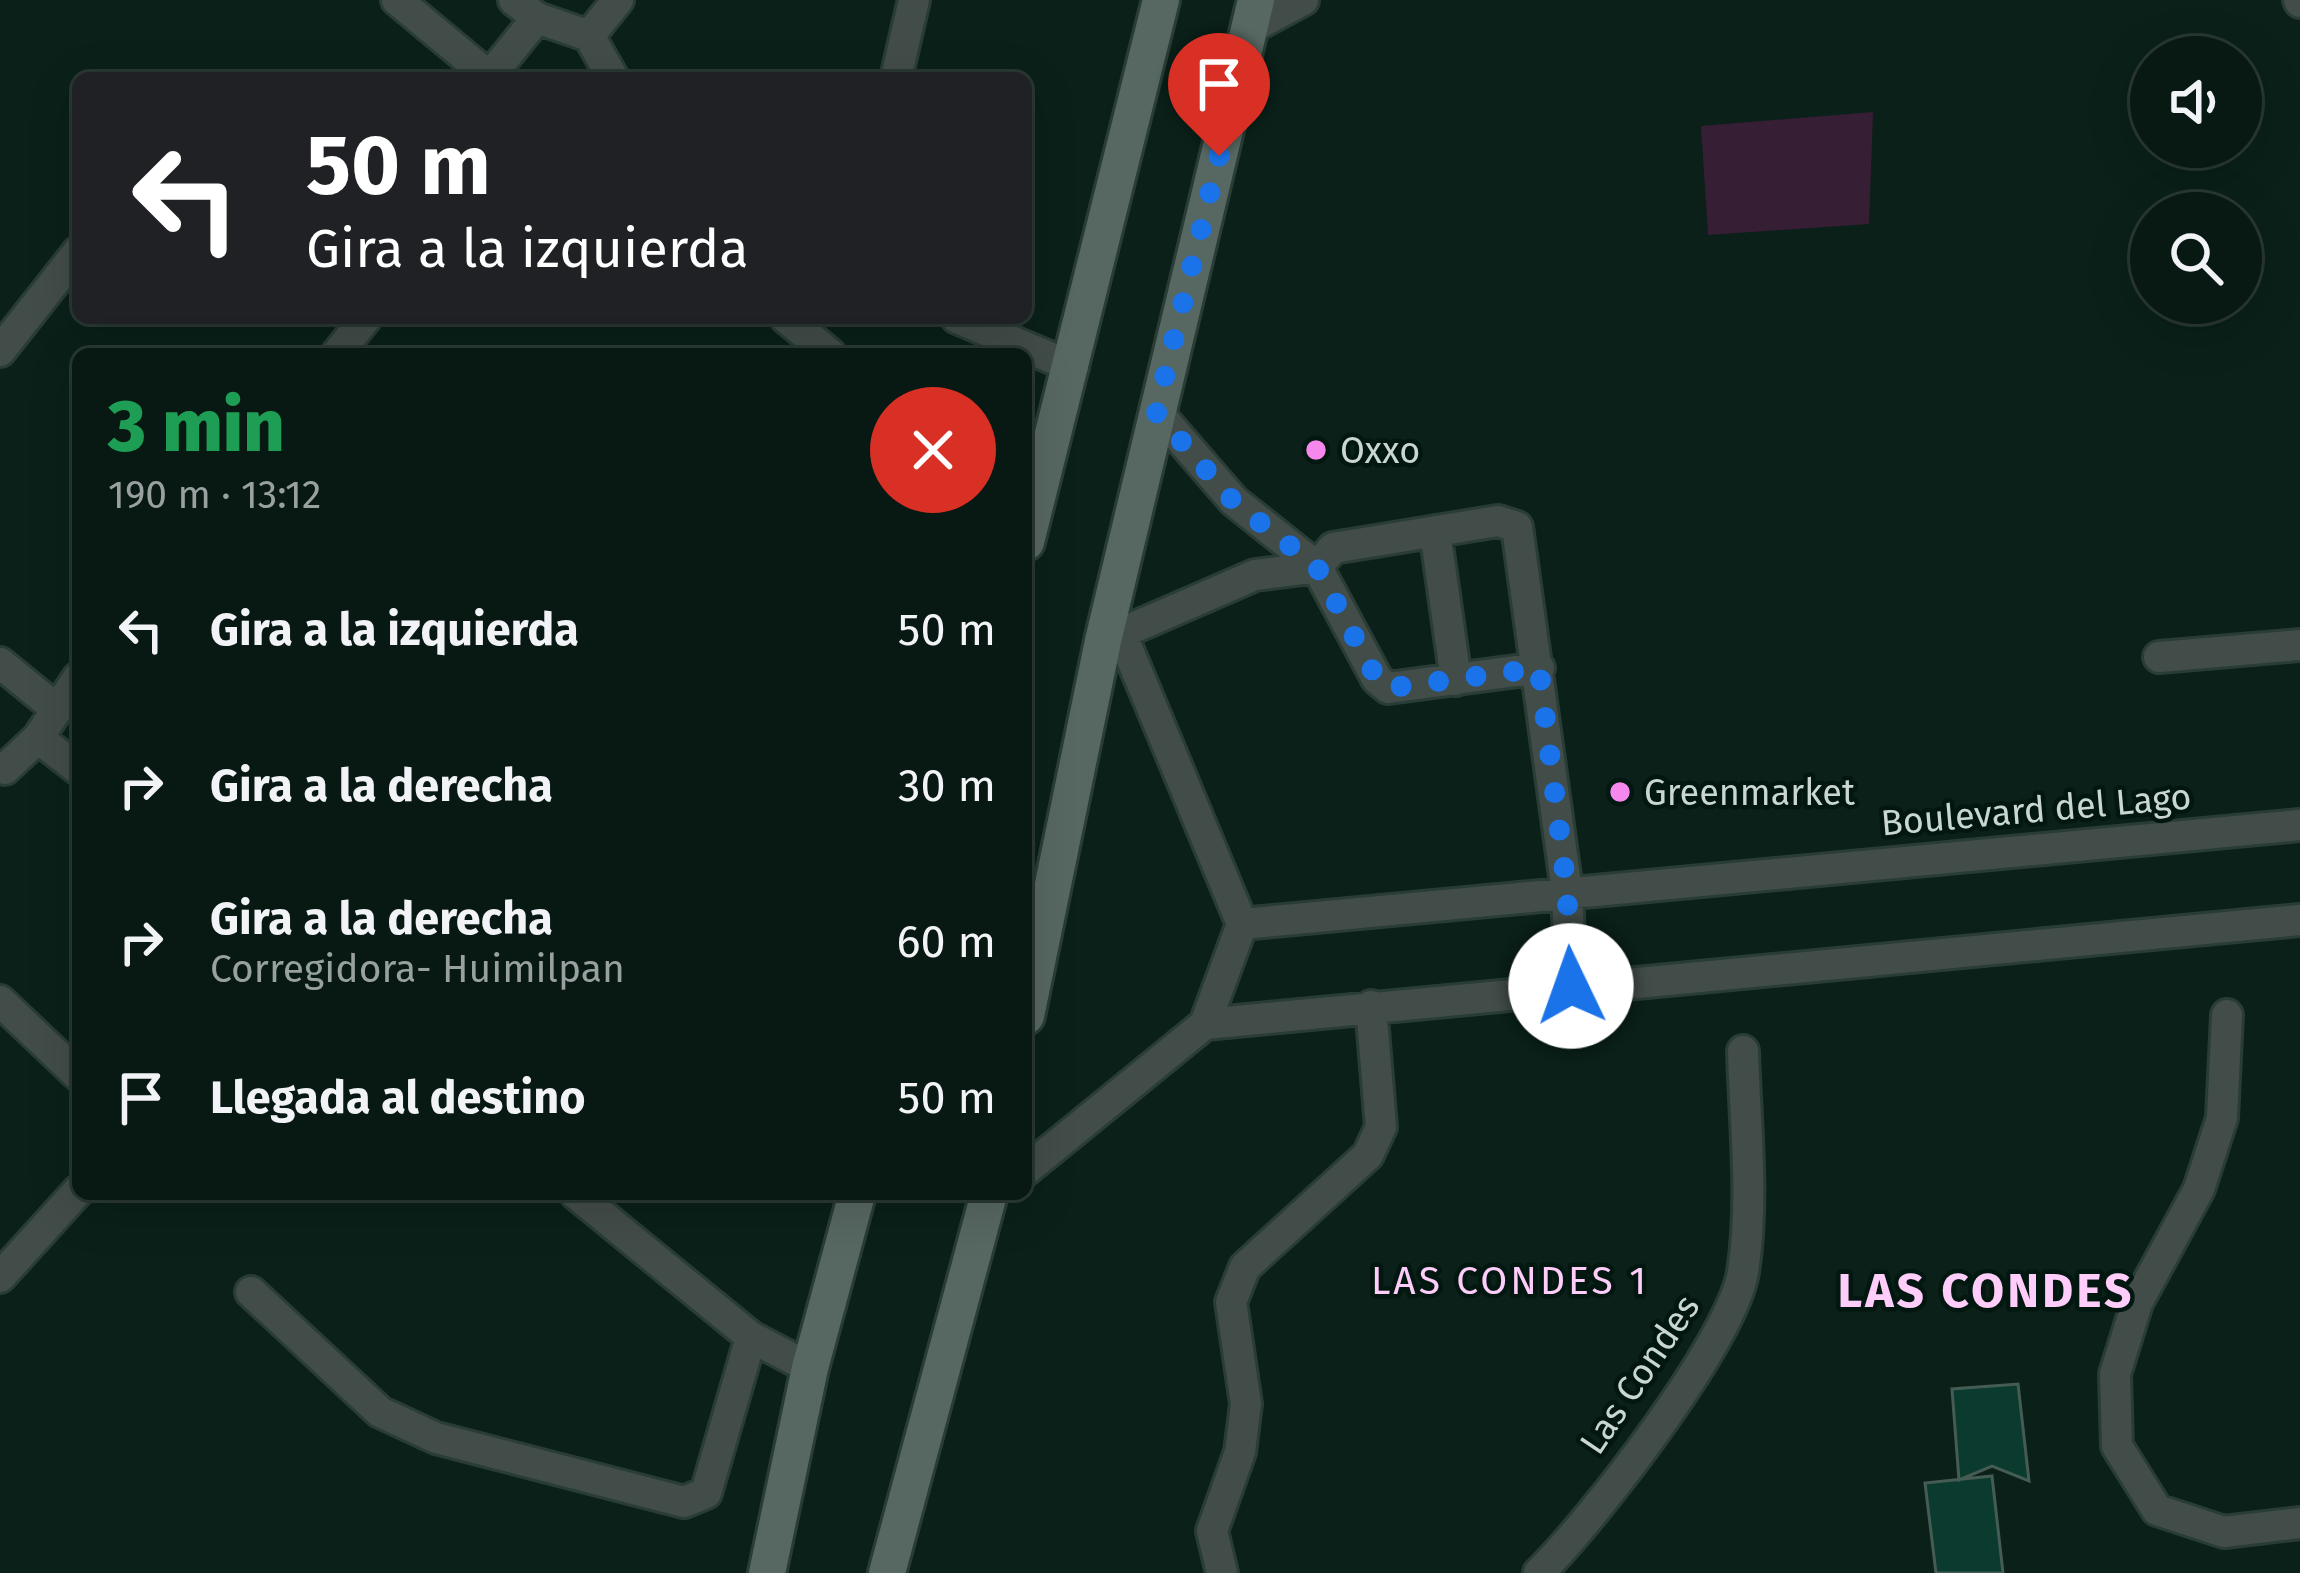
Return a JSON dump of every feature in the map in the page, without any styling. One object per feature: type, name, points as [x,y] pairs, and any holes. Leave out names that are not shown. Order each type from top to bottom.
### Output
[{"type":"main road","points":[[1032,508],[1073,367],[1161,0]]},
{"type":"main road","points":[[1032,987],[1103,641],[1253,14]]},
{"type":"main road","points":[[775,1564],[810,1368],[855,1200]]},
{"type":"main road","points":[[887,1573],[990,1200]]},
{"type":"street","points":[[397,0],[484,72]]},
{"type":"street","points":[[589,36],[618,0]]},
{"type":"street","points":[[897,72],[914,0]]},
{"type":"street","points":[[1253,14],[1303,0]]},
{"type":"street","points":[[493,72],[525,9],[589,36],[610,72]]},
{"type":"street","points":[[0,350],[72,259]]},
{"type":"street","points":[[342,348],[361,324]]},
{"type":"street","points":[[971,324],[1028,348]]},
{"type":"street","points":[[1032,350],[1073,367]]},
{"type":"street","points":[[1156,412],[1234,502],[1317,567],[1377,679],[1388,688],[1539,668]]},
{"type":"street","points":[[1103,641],[1255,575],[1317,567],[1333,548],[1498,521],[1517,527],[1567,891],[1571,986]]},
{"type":"street","points":[[1435,531],[1456,680]]},
{"type":"street","points":[[1032,1165],[1205,1024],[1242,924],[1128,650],[1103,641]]},
{"type":"street","points":[[2159,657],[2300,645]]},
{"type":"street","points":[[0,664],[54,707]]},
{"type":"street","points":[[5,769],[38,738],[72,685]]},
{"type":"street","points":[[38,738],[72,764]]},
{"type":"street","name":"Boulevard del Lago","points":[[1242,924],[2300,825]]},
{"type":"street","points":[[1205,1024],[1571,986],[2293,924]]},
{"type":"street","points":[[0,1001],[72,1069]]},
{"type":"street","points":[[1222,1573],[1212,1531],[1240,1452],[1246,1404],[1232,1302],[1245,1268],[1368,1155],[1381,1126],[1371,1006]]},
{"type":"street","points":[[2227,1015],[2222,1118],[2199,1189],[2137,1303],[2115,1374],[2117,1446],[2157,1510],[2224,1532],[2300,1523]]},
{"type":"street","name":"Las Condes","points":[[1539,1573],[1570,1542],[1721,1336],[1743,1274],[1743,1051]]},
{"type":"street","points":[[0,1277],[72,1198]]},
{"type":"street","points":[[583,1200],[751,1337],[810,1368]]},
{"type":"street","points":[[251,1292],[380,1412],[436,1438],[684,1502],[706,1493],[751,1337]]},
{"type":"shaded area","points":[[1873,112],[1869,224],[1708,235],[1701,126]]},
{"type":"building","points":[[2018,1384],[2029,1481],[1992,1466],[1959,1480],[1952,1389]]},
{"type":"building","points":[[1992,1476],[2003,1573],[1936,1573],[1925,1483]]},
{"type":"place","name":"Oxxo","points":[[1316,450]]},
{"type":"place","name":"Greenmarket","points":[[1620,792]]},
{"type":"district","name":"LAS CONDES 1","points":[[1510,1280]]},
{"type":"district","name":"LAS CONDES","points":[[1986,1290]]},
{"type":"route","points":[[1219,156],[1156,412],[1234,502],[1317,567],[1377,679],[1388,688],[1539,668],[1567,891],[1571,986]]}]
